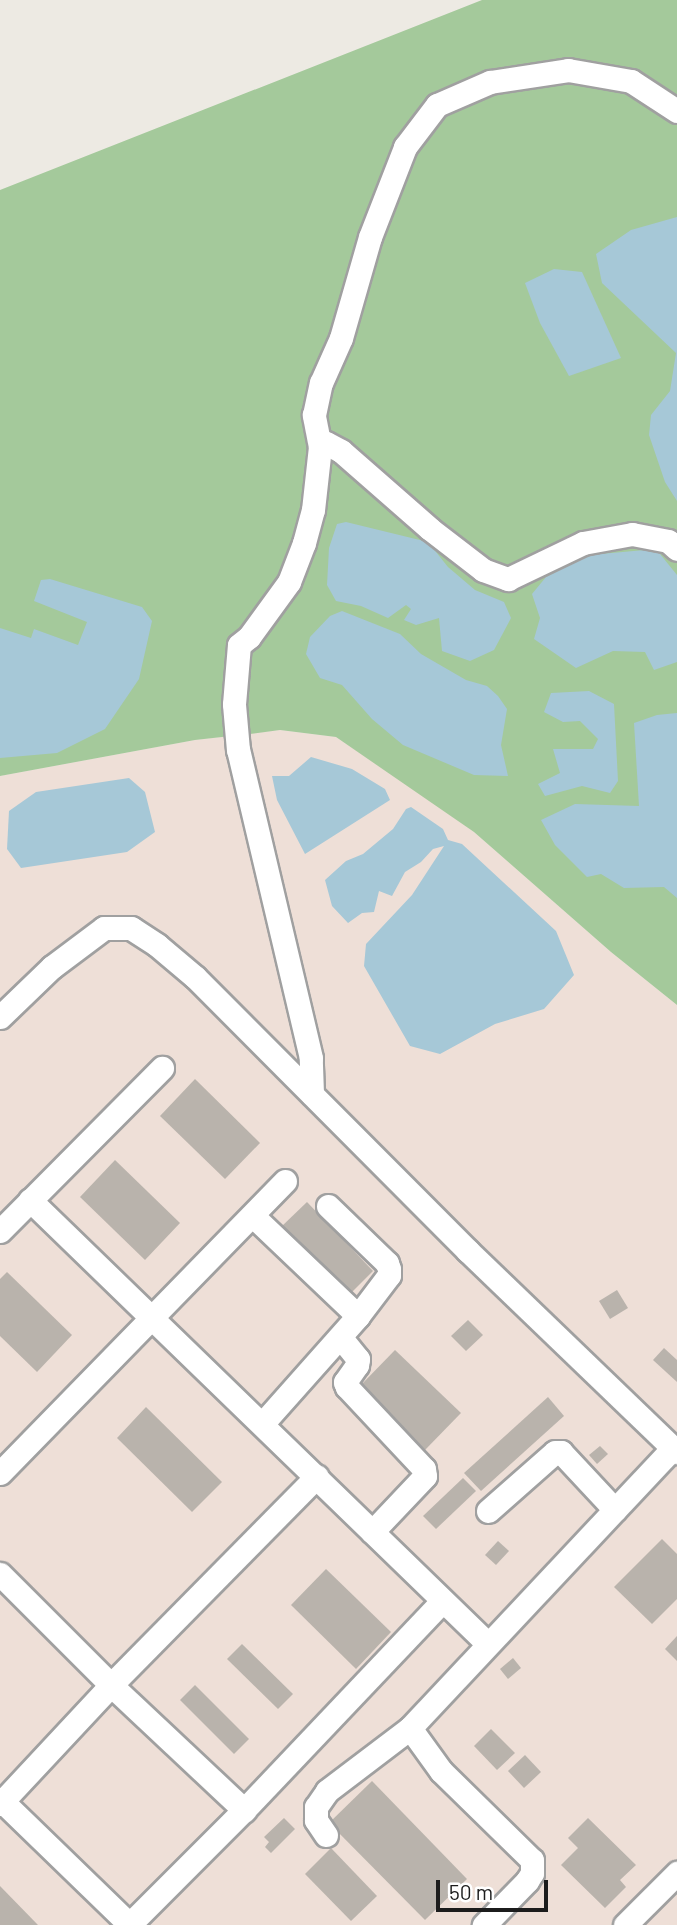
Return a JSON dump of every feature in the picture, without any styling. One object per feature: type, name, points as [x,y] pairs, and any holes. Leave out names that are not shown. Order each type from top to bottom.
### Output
[{"type":"street","points":[[312,1094],[311,1058],[238,750],[234,704],[239,645],[249,637],[289,582],[304,542],[313,510],[320,447],[314,415],[321,383],[341,338],[370,237],[405,147],[437,106],[490,82],[568,70],[631,80],[677,111]]},
{"type":"street","points":[[320,447],[326,443],[341,451],[462,554],[483,570],[508,579],[583,543],[632,534],[668,541],[677,549]]},
{"type":"street","points":[[0,1017],[79,944],[104,928],[131,928],[158,944],[195,977],[675,1450],[487,1643],[410,1728],[327,1791],[316,1807],[316,1820],[326,1835]]},
{"type":"street","points":[[0,1231],[162,1068]]},
{"type":"street","points":[[0,1473],[155,1318],[285,1181]]},
{"type":"street","points":[[30,1200],[155,1318],[487,1643]]},
{"type":"street","points":[[261,1424],[341,1338],[389,1275],[387,1263],[328,1206]]},
{"type":"street","points":[[253,1216],[358,1317]]},
{"type":"street","points":[[341,1338],[358,1359],[357,1366],[345,1381],[347,1387],[424,1469],[423,1482],[372,1532]]},
{"type":"street","points":[[488,1511],[555,1452],[561,1452],[615,1510]]},
{"type":"street","points":[[317,1476],[111,1685],[1,1802],[129,1925],[244,1810],[442,1601]]},
{"type":"street","points":[[0,1574],[111,1685],[244,1810]]},
{"type":"street","points":[[410,1728],[441,1771],[532,1860],[532,1873],[527,1881],[484,1925]]},
{"type":"street","points":[[625,1925],[677,1873]]},
{"type":"shaded area","points":[[280,730],[336,737],[412,787],[474,832],[611,952],[677,1005],[677,1925],[0,1925],[0,776],[195,740]]},
{"type":"green space","points":[[482,0],[677,0],[677,542],[632,529],[508,574],[486,565],[343,446],[315,466],[284,579],[245,634],[231,736],[195,740],[0,776],[0,190]]},
{"type":"green space","points":[[325,450],[481,575],[632,539],[677,556],[677,1005],[611,952],[474,832],[336,737],[280,730],[242,735],[244,647],[275,612]]},
{"type":"water","points":[[677,217],[677,501],[665,482],[649,435],[651,415],[670,391],[676,353],[602,283],[596,254],[631,230]]},
{"type":"water","points":[[554,269],[582,272],[621,358],[569,376],[540,323],[525,283]]},
{"type":"water","points":[[346,522],[428,542],[448,567],[475,590],[504,602],[511,618],[494,650],[470,661],[442,651],[439,618],[416,625],[404,620],[411,609],[406,605],[388,618],[361,606],[336,601],[327,585],[329,548],[337,524]]},
{"type":"water","points":[[656,549],[677,575],[677,662],[654,670],[645,652],[613,651],[576,668],[534,639],[540,618],[532,594],[546,577],[589,555]]},
{"type":"water","points":[[50,579],[142,607],[152,621],[139,679],[105,729],[57,753],[0,758],[0,628],[31,638],[34,629],[78,645],[87,622],[34,601],[41,580]]},
{"type":"water","points":[[342,611],[400,634],[421,654],[466,680],[487,686],[498,696],[507,709],[501,745],[508,776],[474,775],[403,745],[372,719],[342,685],[320,678],[306,654],[310,637],[330,616]]},
{"type":"water","points":[[589,691],[614,704],[618,781],[610,793],[582,786],[545,796],[538,784],[560,773],[553,749],[593,749],[598,739],[580,721],[563,722],[544,712],[551,693]]},
{"type":"water","points":[[677,713],[677,898],[664,887],[624,888],[601,874],[587,877],[555,845],[541,820],[575,804],[639,806],[634,723],[657,715]]},
{"type":"water","points":[[311,757],[352,769],[385,789],[390,800],[305,854],[277,800],[272,776],[289,776]]},
{"type":"water","points":[[129,778],[145,792],[155,832],[127,852],[21,868],[7,849],[9,811],[36,792]]},
{"type":"water","points":[[411,807],[443,829],[448,840],[462,844],[556,931],[574,975],[544,1009],[495,1024],[440,1054],[410,1046],[364,966],[366,944],[412,895],[444,846],[433,849],[421,862],[405,872],[392,896],[379,891],[374,912],[362,913],[348,923],[332,906],[325,880],[346,861],[363,854],[393,829],[406,809]]},
{"type":"building","points":[[195,1079],[260,1143],[225,1179],[160,1116]]},
{"type":"building","points":[[115,1160],[180,1223],[145,1260],[80,1197]]},
{"type":"building","points":[[307,1202],[373,1271],[348,1296],[281,1227]]},
{"type":"building","points":[[7,1272],[72,1335],[37,1372],[0,1336],[0,1279]]},
{"type":"building","points":[[617,1290],[628,1308],[610,1319],[599,1301]]},
{"type":"building","points":[[468,1320],[483,1335],[466,1351],[451,1336]]},
{"type":"building","points":[[664,1348],[677,1360],[677,1382],[653,1360]]},
{"type":"building","points":[[395,1350],[461,1413],[425,1450],[360,1386]]},
{"type":"building","points":[[548,1397],[564,1416],[481,1491],[464,1473]]},
{"type":"building","points":[[146,1407],[222,1482],[192,1512],[117,1438]]},
{"type":"building","points":[[600,1446],[608,1454],[597,1464],[589,1455]]},
{"type":"building","points":[[463,1478],[476,1491],[436,1529],[423,1516]]},
{"type":"building","points":[[662,1539],[677,1554],[677,1599],[652,1624],[614,1587]]},
{"type":"building","points":[[498,1541],[509,1551],[496,1565],[485,1555]]},
{"type":"building","points":[[326,1569],[391,1632],[356,1669],[291,1605]]},
{"type":"building","points":[[677,1636],[677,1661],[665,1649]]},
{"type":"building","points":[[242,1644],[293,1694],[278,1709],[227,1659]]},
{"type":"building","points":[[513,1658],[521,1668],[508,1679],[500,1669]]},
{"type":"building","points":[[195,1685],[249,1739],[234,1754],[180,1700]]},
{"type":"building","points":[[491,1729],[515,1753],[497,1770],[474,1746]]},
{"type":"building","points":[[525,1755],[541,1772],[524,1788],[508,1771]]},
{"type":"building","points":[[372,1781],[467,1879],[425,1920],[329,1823]]},
{"type":"building","points":[[284,1818],[295,1829],[271,1853],[265,1847],[269,1842],[264,1837]]},
{"type":"building","points":[[588,1818],[636,1865],[620,1880],[626,1887],[605,1908],[561,1865],[578,1848],[568,1838]]},
{"type":"building","points":[[331,1848],[377,1896],[351,1921],[305,1874]]},
{"type":"building","points":[[0,1886],[38,1925],[0,1925]]}]
